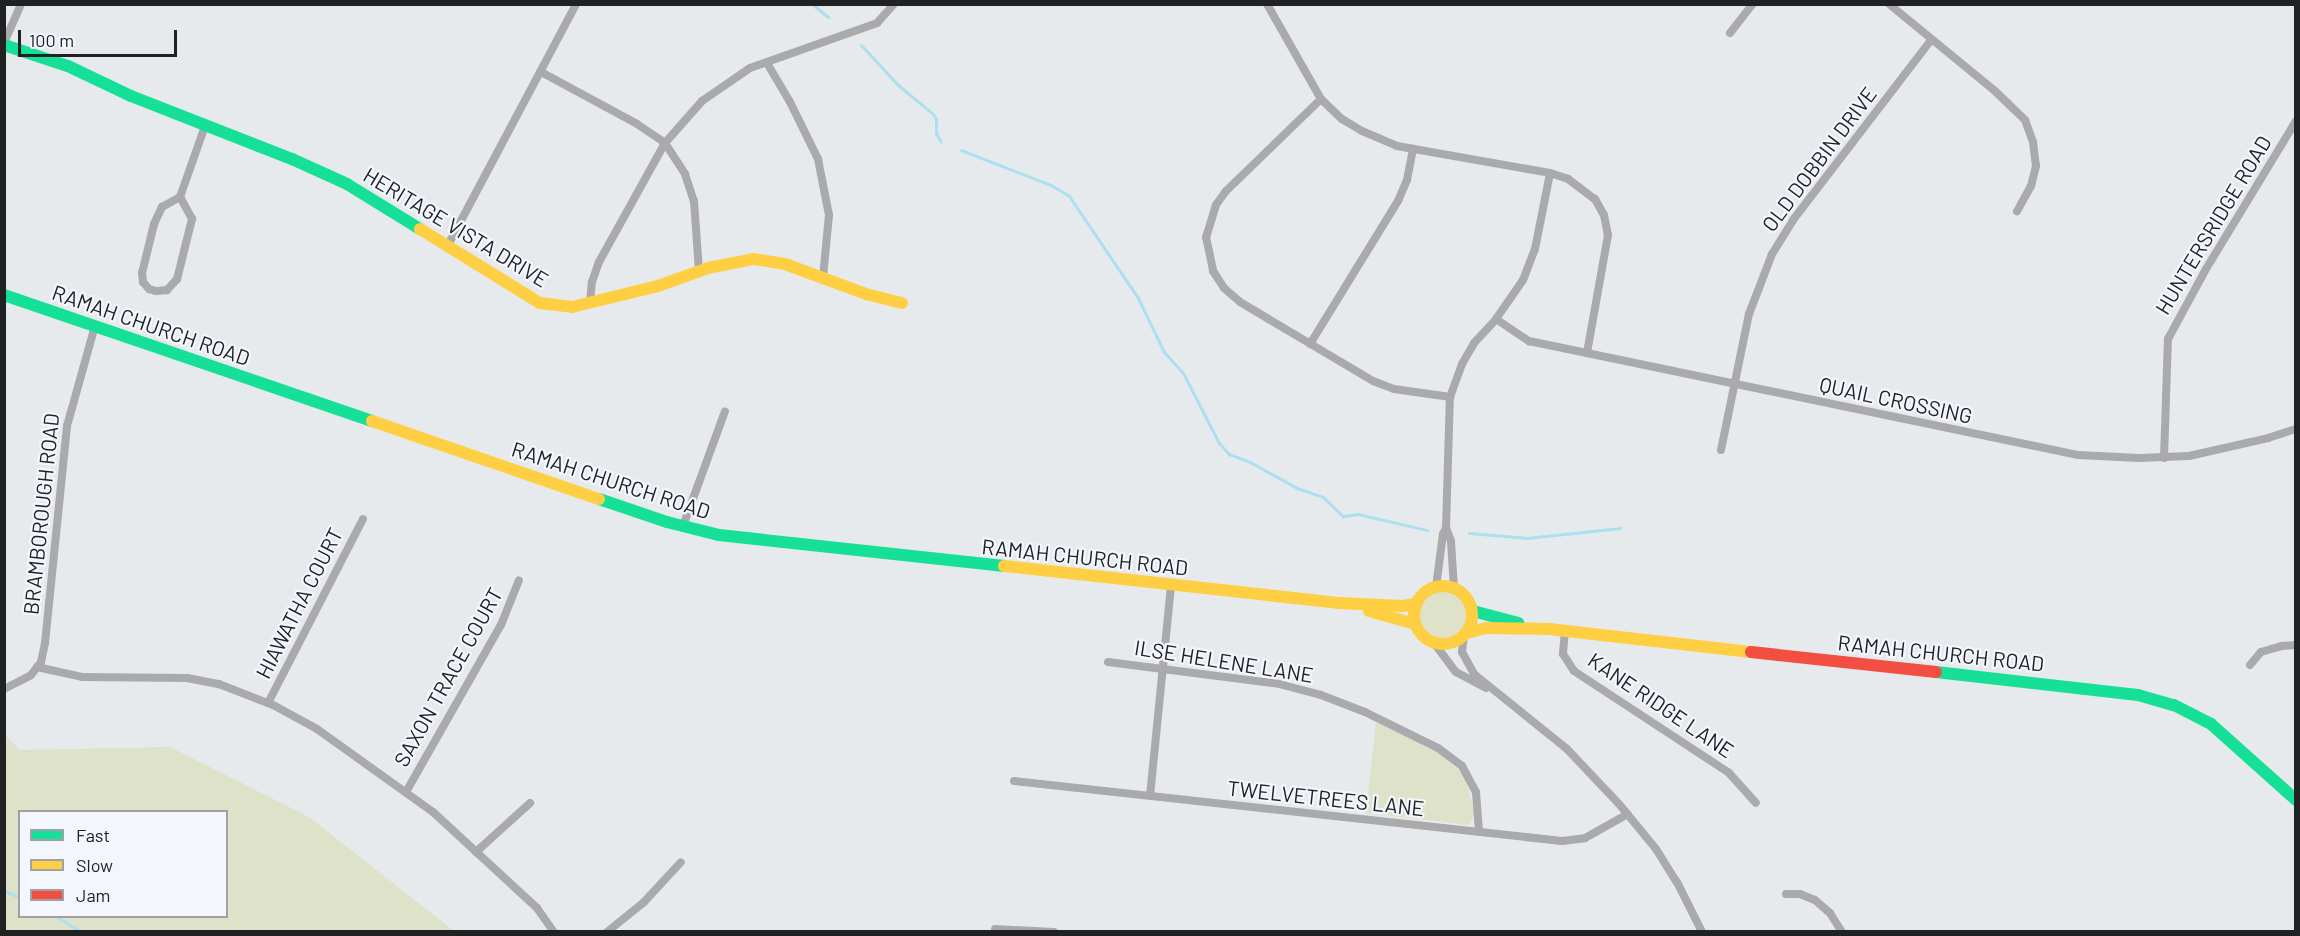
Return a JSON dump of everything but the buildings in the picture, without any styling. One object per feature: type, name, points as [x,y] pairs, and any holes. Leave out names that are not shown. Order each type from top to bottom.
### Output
[{"type":"main road","name":"HERITAGE VISTA DRIVE","points":[[4,44],[68,66],[205,126],[292,159],[346,184],[540,303],[572,307],[658,286],[699,271],[754,259],[784,264],[866,294],[902,303]]},
{"type":"main road","name":"RAMAH CHURCH ROAD","points":[[4,295],[683,526],[720,535],[1171,587],[1338,603],[1402,606],[1416,604]]},
{"type":"main road","points":[[1415,624],[1416,604],[1423,594],[1436,587],[1454,588],[1467,599],[1473,611],[1471,624],[1466,634]]},
{"type":"main road","name":"RAMAH CHURCH ROAD","points":[[1338,603],[1400,618],[1415,624],[1425,639],[1434,643],[1452,643],[1466,634],[1486,628],[1565,630],[2138,694],[2174,705],[2211,724],[2235,743],[2295,800]]},
{"type":"main road","name":"RAMAH CHURCH ROAD","points":[[1473,611],[1485,616],[1549,629]]},
{"type":"street","points":[[4,44],[21,4]]},
{"type":"street","points":[[447,248],[576,4]]},
{"type":"street","points":[[590,303],[592,282],[599,262],[665,142],[702,101],[750,68],[861,31],[877,23],[894,4]]},
{"type":"street","points":[[1268,4],[1321,99],[1342,119],[1362,131],[1383,142],[1413,149],[1568,178],[1595,199],[1604,215],[1608,235],[1587,354]]},
{"type":"street","points":[[1730,33],[1753,4]]},
{"type":"street","points":[[1889,4],[1995,91],[2025,120],[2033,142],[2036,166],[2031,186],[2018,211]]},
{"type":"street","name":"OLD DOBBIN DRIVE","points":[[1721,450],[1749,314],[1772,254],[1793,220],[1932,40]]},
{"type":"street","points":[[767,63],[790,102],[818,159],[829,215],[823,277]]},
{"type":"street","points":[[541,72],[637,124],[665,142],[685,174],[694,201],[699,271]]},
{"type":"street","points":[[1321,99],[1226,191],[1216,205],[1206,237],[1213,271],[1224,288],[1240,302],[1373,381],[1394,389],[1450,398]]},
{"type":"street","name":"HUNTERSRIDGE ROAD","points":[[2164,458],[2168,339],[2210,263],[2295,121]]},
{"type":"street","points":[[180,197],[190,211],[192,219],[177,279],[167,290],[149,289],[143,282],[142,273],[154,224],[162,207],[180,197],[205,126]]},
{"type":"street","points":[[1310,344],[1398,201],[1407,180],[1413,149]]},
{"type":"street","points":[[1454,588],[1451,541],[1446,528],[1450,398],[1462,364],[1474,343],[1496,319],[1523,280],[1535,249],[1550,173]]},
{"type":"street","name":"QUAIL CROSSING","points":[[1496,319],[1529,341],[2059,453],[2097,457],[2164,458],[2219,450],[2295,429]]},
{"type":"street","name":"BRAMBOROUGH ROAD","points":[[37,667],[41,662],[45,643],[67,426],[95,326]]},
{"type":"street","points":[[683,526],[725,411]]},
{"type":"street","name":"HIAWATHA COURT","points":[[268,703],[363,519]]},
{"type":"street","points":[[1436,587],[1443,534],[1446,528]]},
{"type":"street","name":"SAXON TRACE COURT","points":[[406,792],[501,625],[519,579]]},
{"type":"street","points":[[1150,796],[1171,587]]},
{"type":"street","name":"KANE RIDGE LANE","points":[[1565,630],[1563,654],[1574,671],[1729,773],[1756,803]]},
{"type":"street","points":[[1466,634],[1462,652],[1474,674],[1567,749],[1628,814],[1656,849],[1677,882],[1701,932]]},
{"type":"street","points":[[1434,643],[1456,672],[1495,692]]},
{"type":"street","points":[[2250,664],[2261,652],[2295,645]]},
{"type":"street","name":"ILSE HELENE LANE","points":[[1108,662],[1253,680],[1302,689],[1341,702],[1438,748],[1462,766],[1470,778],[1479,805],[1479,832]]},
{"type":"street","points":[[4,689],[31,675],[37,667],[82,677],[187,678],[219,684],[268,703],[316,729],[406,792],[476,852],[538,910],[554,932]]},
{"type":"street","name":"TWELVETREES LANE","points":[[1014,781],[1479,832],[1573,840],[1596,833],[1628,814]]},
{"type":"street","points":[[476,852],[530,802]]},
{"type":"street","points":[[607,932],[644,902],[681,862]]},
{"type":"street","points":[[1786,894],[1800,894],[1815,900],[1830,913],[1842,932]]},
{"type":"street","points":[[995,929],[1054,932]]},
{"type":"green space","points":[[1437,586],[1449,586],[1464,594],[1472,609],[1472,621],[1464,636],[1449,644],[1437,644],[1422,636],[1414,621],[1414,609],[1422,594]]},
{"type":"green space","points":[[1376,722],[1440,754],[1465,776],[1475,814],[1469,825],[1366,813]]},
{"type":"green space","points":[[5,735],[20,750],[170,747],[309,817],[454,931],[5,931]]},
{"type":"waterway","points":[[812,4],[828,17]]},
{"type":"waterway","points":[[861,45],[898,85],[933,114],[936,119],[936,133],[941,142]]},
{"type":"waterway","points":[[961,150],[1051,185],[1069,196],[1138,298],[1164,352],[1183,373],[1219,443],[1229,454],[1250,462],[1297,488],[1323,497],[1343,516],[1358,514],[1427,530]]},
{"type":"waterway","points":[[1469,533],[1527,538],[1620,528]]},
{"type":"waterway","points":[[4,891],[18,896]]},
{"type":"waterway","points":[[59,918],[82,932]]},
{"type":"traffic: fast","points":[[4,45],[68,66],[131,96],[292,159],[347,184],[420,229]]},
{"type":"traffic: fast","points":[[4,295],[372,421]]},
{"type":"traffic: fast","points":[[599,499],[667,522],[719,535],[1004,566]]},
{"type":"traffic: fast","points":[[1473,611],[1518,623]]},
{"type":"traffic: fast","points":[[1936,672],[2138,695],[2174,705],[2211,724],[2296,800]]},
{"type":"traffic: slow","points":[[420,229],[540,303],[572,307],[658,286],[708,268],[754,259],[785,264],[866,294],[902,303]]},
{"type":"traffic: slow","points":[[372,421],[599,499]]},
{"type":"traffic: slow","points":[[1004,566],[1338,603],[1402,606],[1416,604]]},
{"type":"traffic: slow","points":[[1437,586],[1449,586],[1464,594],[1472,609],[1472,615],[1472,621],[1464,636],[1449,644],[1437,644],[1422,636],[1414,621],[1414,609],[1422,594],[1437,586]]},
{"type":"traffic: slow","points":[[1369,611],[1415,624]]},
{"type":"traffic: slow","points":[[1467,633],[1486,628],[1549,629],[1751,652]]},
{"type":"traffic: jam","points":[[1751,652],[1936,672]]}]
